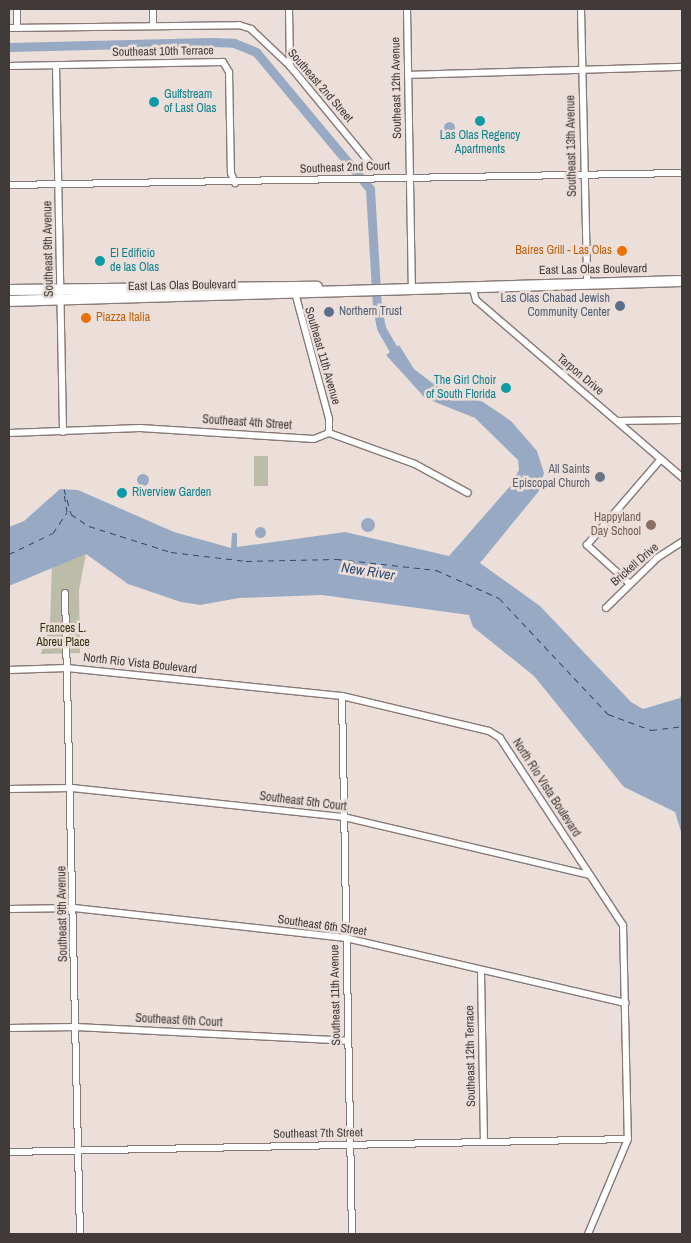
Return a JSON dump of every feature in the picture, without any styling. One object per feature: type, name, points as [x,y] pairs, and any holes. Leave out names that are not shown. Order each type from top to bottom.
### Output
[{"type":"main road","name":"East Las Olas Boulevard","points":[[9,290],[61,294],[682,281]]},
{"type":"main road","name":"East Las Olas Boulevard","points":[[9,301],[61,294]]},
{"type":"street","points":[[17,9],[17,28]]},
{"type":"street","points":[[153,9],[153,26]]},
{"type":"street","points":[[289,9],[290,66]]},
{"type":"street","name":"Southeast 12th Avenue","points":[[407,9],[412,287]]},
{"type":"street","name":"Southeast 13th Avenue","points":[[581,9],[583,175],[587,283]]},
{"type":"street","name":"Southeast 2nd Street","points":[[9,28],[239,25],[251,29],[290,66],[370,163]]},
{"type":"street","name":"Southeast 10th Terrace","points":[[9,66],[226,64],[231,174],[235,183]]},
{"type":"street","name":"Southeast 9th Avenue","points":[[56,66],[63,432]]},
{"type":"street","points":[[408,75],[682,68]]},
{"type":"street","name":"Southeast 2nd Court","points":[[9,185],[235,183],[383,178],[682,173]]},
{"type":"street","name":"Tarpon Drive","points":[[472,285],[476,300],[682,477]]},
{"type":"street","name":"Southeast 11th Avenue","points":[[294,290],[329,419],[329,433]]},
{"type":"street","points":[[618,421],[682,420]]},
{"type":"street","name":"Southeast 4th Street","points":[[9,433],[168,429],[314,440],[329,433]]},
{"type":"street","points":[[329,433],[415,464],[468,494]]},
{"type":"street","points":[[629,583],[587,545],[661,459]]},
{"type":"street","name":"Brickell Drive","points":[[606,608],[629,583],[682,542]]},
{"type":"street","name":"Southeast 9th Avenue","points":[[65,593],[72,788],[80,1234]]},
{"type":"street","name":"North Rio Vista Boulevard","points":[[9,670],[67,668],[342,696],[488,731],[500,738],[623,925],[628,1138],[588,1234]]},
{"type":"street","name":"Southeast 11th Avenue","points":[[342,696],[352,1234]]},
{"type":"street","name":"Southeast 5th Court","points":[[9,789],[72,788],[344,817],[589,875]]},
{"type":"street","name":"Southeast 6th Street","points":[[9,909],[74,908],[346,938],[482,972],[626,1003]]},
{"type":"street","name":"Southeast 12th Terrace","points":[[482,972],[484,1140]]},
{"type":"street","name":"Southeast 6th Court","points":[[9,1028],[76,1027],[348,1041]]},
{"type":"street","name":"Southeast 7th Street","points":[[9,1152],[628,1138]]},
{"type":"green space","points":[[254,456],[268,456],[268,486],[254,486]]},
{"type":"green space","name":"Frances L. Abreu Place","points":[[86,554],[79,590],[80,653],[41,654],[50,622],[52,564]]},
{"type":"water","points":[[449,121],[455,127],[449,133],[443,127]]},
{"type":"water","name":"New River","points":[[399,345],[414,369],[435,385],[483,402],[511,421],[537,451],[544,473],[539,491],[480,563],[540,606],[631,702],[643,709],[680,698],[682,693],[682,835],[675,812],[624,787],[534,676],[473,627],[469,615],[322,595],[239,598],[200,605],[181,602],[128,584],[86,554],[9,586],[9,527],[24,521],[60,489],[78,490],[174,532],[231,548],[232,533],[237,533],[237,547],[345,532],[449,556],[511,485],[519,470],[518,460],[475,418],[425,398],[386,355]]},
{"type":"water","points":[[141,474],[145,474],[149,480],[145,486],[141,486],[137,482],[137,478]]},
{"type":"water","points":[[365,518],[371,518],[375,525],[371,532],[365,532],[361,528],[361,522]]},
{"type":"water","points":[[260,526],[266,532],[260,538],[254,532]]},
{"type":"waterway","points":[[9,47],[211,42],[234,43],[256,52],[370,189],[377,307],[381,328],[393,349]]},
{"type":"ferry route","points":[[64,489],[71,514],[89,526],[171,552],[246,561],[337,559],[436,570],[499,598],[608,714],[651,730],[682,726]]},
{"type":"ferry route","points":[[9,554],[53,533],[67,512],[64,493]]},
{"type":"place","name":"Gulfstream of Last Olas","points":[[154,102]]},
{"type":"place","name":"Las Olas Regency Apartments","points":[[480,121]]},
{"type":"place","name":"Baires Grill - Las Olas","points":[[622,251]]},
{"type":"place","name":"El Edificio de las Olas","points":[[100,261]]},
{"type":"place","name":"Las Olas Chabad Jewish Community Center","points":[[620,306]]},
{"type":"place","name":"Northern Trust","points":[[329,312]]},
{"type":"place","name":"Piazza Italia","points":[[86,318]]},
{"type":"place","name":"The Girl Choir of South Florida","points":[[506,388]]},
{"type":"place","name":"All Saints Episcopal Church","points":[[600,477]]},
{"type":"place","name":"Riverview Garden","points":[[122,493]]},
{"type":"place","name":"Happyland Day School","points":[[651,525]]}]
